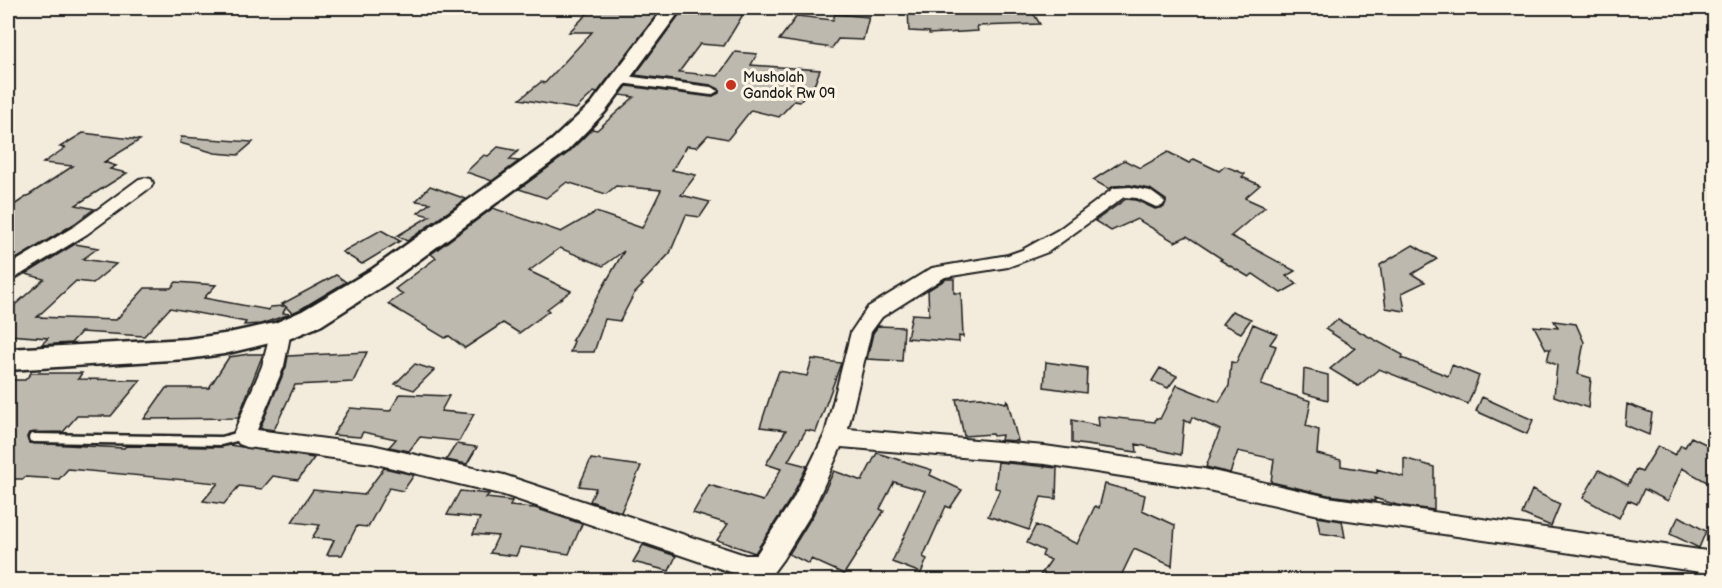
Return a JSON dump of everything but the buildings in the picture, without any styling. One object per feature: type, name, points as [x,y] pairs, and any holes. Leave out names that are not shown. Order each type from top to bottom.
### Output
[{"type":"main road","points":[[8,360],[187,349],[224,344],[280,331],[312,318],[363,287],[559,146],[598,108],[673,8]]},
{"type":"street","points":[[618,79],[711,91]]},
{"type":"street","points":[[8,274],[81,230],[145,183]]},
{"type":"street","points":[[280,331],[273,366],[244,435],[248,438],[372,454],[504,485],[745,566],[763,566],[774,553],[803,507],[831,442],[835,438],[861,332],[870,316],[881,306],[915,290],[937,272],[1027,255],[1053,242],[1120,192],[1149,195],[1156,202]]},
{"type":"street","points":[[835,438],[951,445],[1045,455],[1204,479],[1328,507],[1714,562]]},
{"type":"lane","points":[[34,438],[221,441],[244,435]]},
{"type":"place","name":"Musholah Gandok Rw 09","points":[[731,85]]}]
